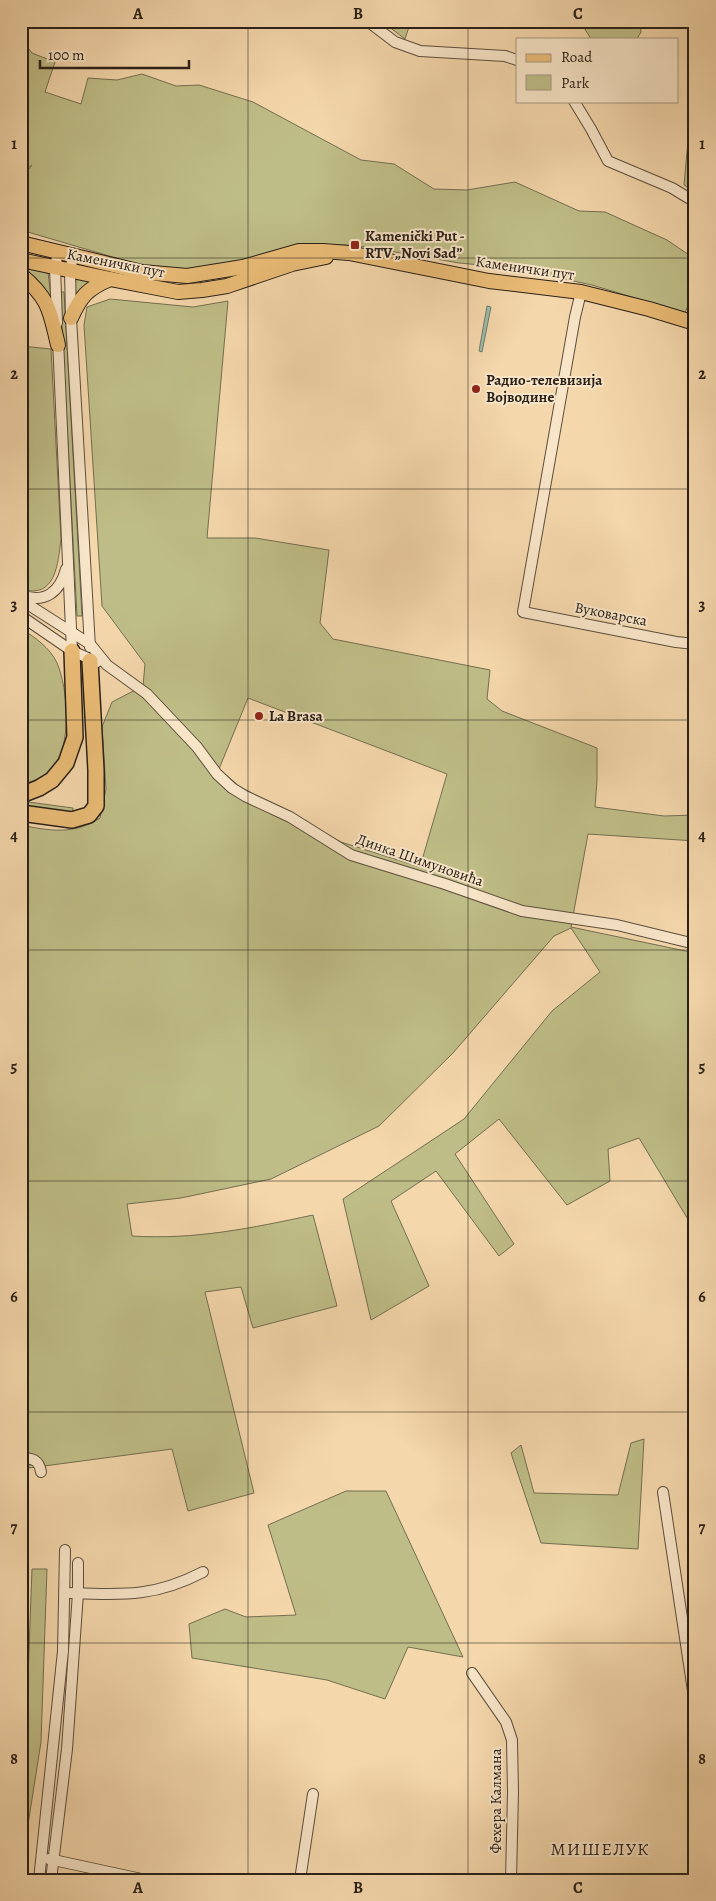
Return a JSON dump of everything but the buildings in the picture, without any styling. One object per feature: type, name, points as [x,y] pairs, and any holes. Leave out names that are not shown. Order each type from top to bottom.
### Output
[{"type":"highway","points":[[21,795],[39,788],[52,780],[66,763],[75,737],[72,651]]},
{"type":"highway","points":[[21,813],[72,820],[89,815],[96,806],[90,661]]},
{"type":"main road","name":"Каменички пут","points":[[21,243],[142,272],[187,276],[243,267],[299,251],[349,253],[489,281],[581,292],[695,322]]},
{"type":"main road","name":"Каменички пут","points":[[21,260],[178,292],[227,286],[292,264],[349,253]]},
{"type":"main road","points":[[21,275],[38,289],[47,304],[58,345]]},
{"type":"main road","points":[[71,318],[78,302],[85,293],[94,286],[110,279]]},
{"type":"street","points":[[359,21],[370,22],[395,42],[420,51],[504,56],[516,60]]},
{"type":"street","points":[[575,102],[608,161],[672,188],[695,202]]},
{"type":"street","points":[[58,252],[55,267],[72,651]]},
{"type":"street","points":[[73,256],[70,271],[71,318],[90,661]]},
{"type":"street","name":"Вуковарска","points":[[581,292],[522,612],[695,644]]},
{"type":"street","points":[[21,595],[36,599],[54,592],[64,577],[69,558]]},
{"type":"street","name":"Динка Шимуновића","points":[[21,600],[90,644],[107,665],[147,694],[196,747],[217,774],[232,788],[290,817],[351,855],[445,884],[522,911],[616,925],[680,942],[695,944]]},
{"type":"street","name":"Динка Шимуновића","points":[[21,616],[72,651],[90,661],[107,665]]},
{"type":"street","points":[[21,1458],[35,1460],[40,1465],[42,1472]]},
{"type":"street","points":[[663,1492],[695,1704]]},
{"type":"street","points":[[39,1880],[63,1651],[65,1550]]},
{"type":"street","points":[[51,1880],[67,1749],[78,1593],[78,1563]]},
{"type":"street","points":[[65,1592],[146,1593],[182,1583],[203,1572]]},
{"type":"street","name":"Фехера Калмана","points":[[472,1673],[506,1722],[512,1740],[513,1783],[510,1880]]},
{"type":"street","points":[[300,1880],[313,1794]]},
{"type":"street","points":[[42,1858],[146,1880]]},
{"type":"green space","points":[[383,21],[411,21],[405,39],[384,23]]},
{"type":"green space","points":[[580,21],[640,21],[641,32],[638,38],[590,38]]},
{"type":"green space","points":[[21,39],[32,53],[55,62],[45,92],[81,104],[88,78],[117,80],[142,74],[176,86],[199,85],[253,102],[361,160],[394,164],[434,189],[467,190],[515,182],[579,211],[605,212],[667,240],[695,259],[695,287],[685,313],[592,285],[513,268],[459,263],[366,247],[318,245],[214,271],[150,268],[21,230],[21,179],[32,165],[21,173]]},
{"type":"green space","points":[[689,130],[695,131],[695,192],[684,185]]},
{"type":"green space","points":[[21,267],[48,272],[52,306],[34,277]]},
{"type":"green space","points":[[76,277],[97,280],[74,302]]},
{"type":"green space","points":[[60,292],[64,292],[82,616],[77,616]]},
{"type":"green space","points":[[110,299],[193,307],[228,301],[207,538],[255,538],[329,550],[320,623],[333,639],[490,670],[487,699],[502,711],[597,748],[595,807],[664,816],[695,815],[695,841],[588,834],[571,927],[695,953],[695,1231],[639,1138],[608,1149],[610,1181],[567,1205],[499,1119],[455,1154],[514,1244],[499,1256],[436,1171],[391,1201],[429,1286],[371,1320],[343,1199],[464,1119],[552,1011],[600,972],[571,928],[554,936],[453,1053],[379,1126],[271,1179],[181,1198],[127,1204],[132,1236],[201,1235],[313,1215],[337,1306],[253,1328],[241,1287],[205,1292],[254,1493],[188,1511],[172,1449],[29,1468],[21,1331],[21,825],[62,830],[81,827],[100,818],[106,789],[102,727],[112,702],[143,686],[145,664],[102,606],[84,325],[87,307]],"holes":[[[248,698],[447,774],[420,867],[341,842],[239,786],[219,769]]]},
{"type":"green space","points":[[21,346],[51,349],[61,539],[53,577],[42,589],[33,591],[21,589]]},
{"type":"green space","points":[[21,629],[42,643],[57,663],[64,687],[66,718],[63,747],[58,759],[45,775],[21,785]]},
{"type":"green space","points":[[21,801],[73,808],[73,813],[21,806]]},
{"type":"green space","points":[[644,1439],[638,1549],[541,1543],[511,1453],[521,1445],[534,1493],[618,1495],[631,1443]]},
{"type":"green space","points":[[346,1491],[386,1491],[463,1657],[408,1647],[385,1699],[327,1680],[192,1658],[189,1624],[225,1609],[246,1617],[296,1615],[268,1525]]},
{"type":"green space","points":[[32,1569],[47,1569],[41,1742],[21,1869],[21,1743],[28,1678]]},
{"type":"shaded area","points":[[487,306],[491,307],[482,352],[479,351]]},
{"type":"place","name":"Kamenički Put - RTV „Novi Sad”","points":[[355,245]]},
{"type":"place","name":"Радио-телевизија Војводине","points":[[476,389]]},
{"type":"place","name":"La Brasa","points":[[259,716]]},
{"type":"district","name":"МИШЕЛУК","points":[[600,1849]]}]
